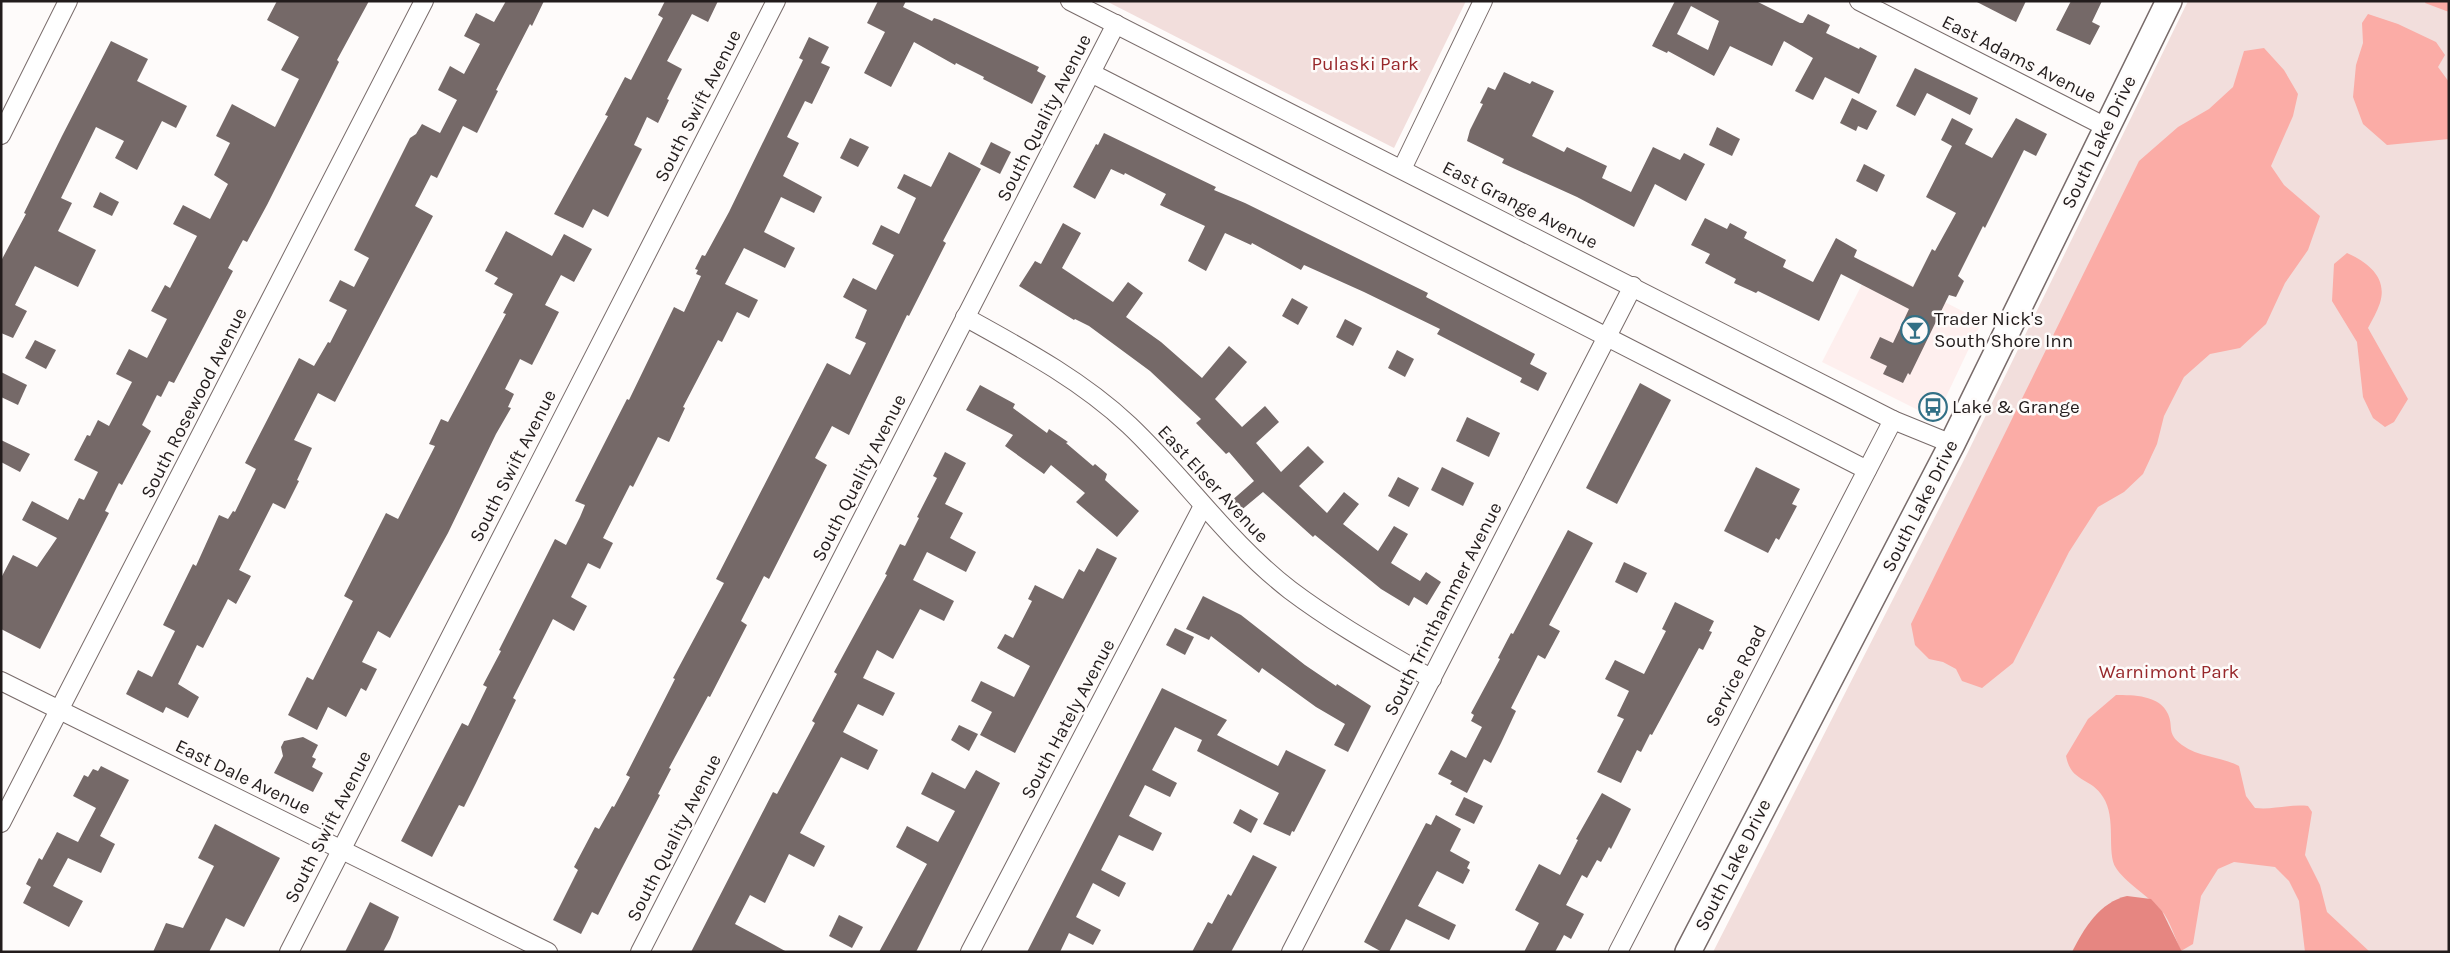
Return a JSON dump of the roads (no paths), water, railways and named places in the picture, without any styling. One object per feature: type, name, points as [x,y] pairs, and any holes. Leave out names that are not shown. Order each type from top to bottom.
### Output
[{"type":"main road","name":"South Lake Drive","points":[[1688,952],[1952,444],[2169,1]]},
{"type":"street","points":[[1,135],[5,117],[68,1]]},
{"type":"street","name":"South Rosewood Avenue","points":[[1,823],[424,1]]},
{"type":"street","name":"South Swift Avenue","points":[[289,952],[340,848],[776,1]]},
{"type":"street","name":"East Grange Avenue","points":[[1070,1],[1634,286],[1893,420],[1952,444]]},
{"type":"street","points":[[1402,169],[1483,1]]},
{"type":"street","name":"East Adams Avenue","points":[[1859,1],[2106,127]]},
{"type":"street","name":"South Quality Avenue","points":[[640,952],[1116,24]]},
{"type":"street","points":[[1091,73],[1867,470]]},
{"type":"street","name":"South Trinthammer Avenue","points":[[1291,952],[1634,286]]},
{"type":"street","name":"East Elser Avenue","points":[[965,318],[1026,351],[1100,399],[1130,426],[1203,506],[1256,560],[1290,590],[1351,632],[1432,679]]},
{"type":"street","name":"Service Road","points":[[1618,952],[1893,420]]},
{"type":"street","name":"South Hately Avenue","points":[[970,952],[1203,506]]},
{"type":"street","name":"East Dale Avenue","points":[[1,681],[548,952]]},
{"type":"place","name":"Trader Nick's South Shore Inn","points":[[1915,330]]},
{"type":"place","name":"Lake & Grange","points":[[1933,407]]},
{"type":"park label","name":"Pulaski Park","points":[[1365,64]]},
{"type":"park label","name":"Warnimont Park","points":[[2169,672]]}]
